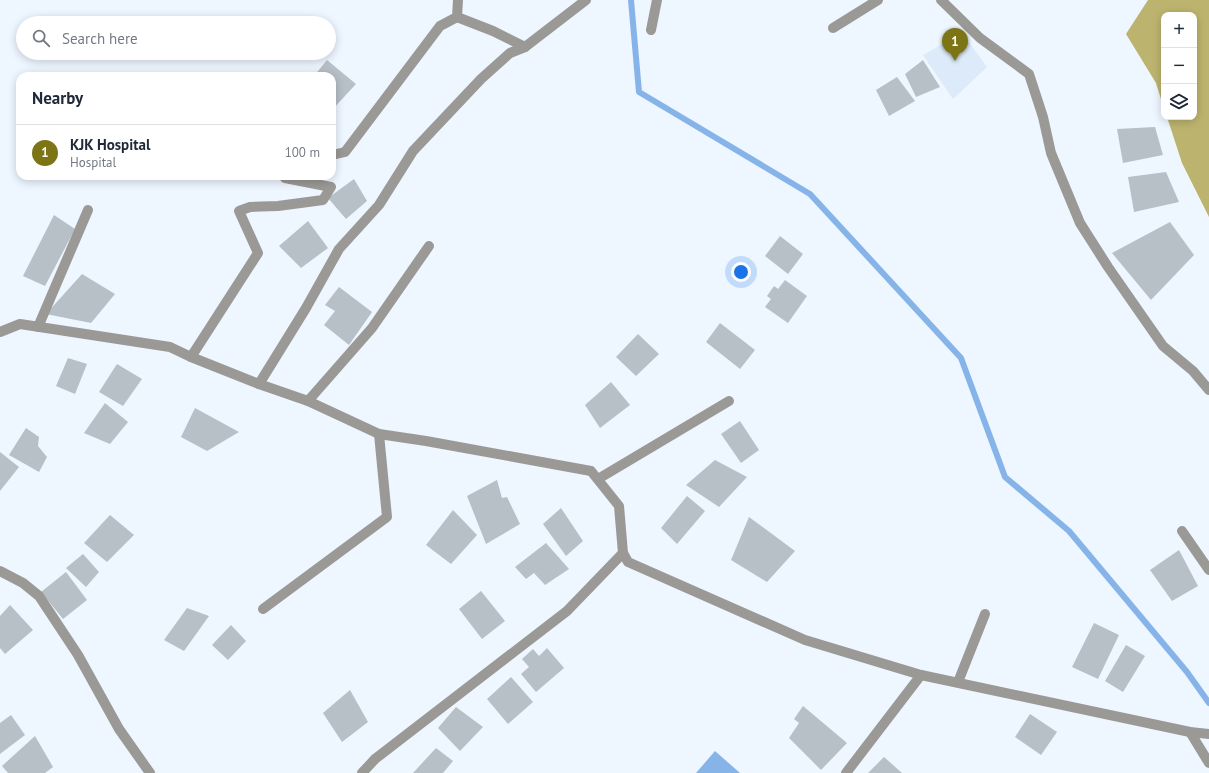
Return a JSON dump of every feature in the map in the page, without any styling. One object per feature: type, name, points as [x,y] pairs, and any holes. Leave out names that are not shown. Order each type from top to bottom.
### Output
[{"type":"street","points":[[457,17],[458,0]]},
{"type":"street","points":[[259,384],[306,308],[339,249],[379,205],[413,151],[487,74],[510,53],[525,47],[586,0]]},
{"type":"street","points":[[651,30],[657,0]]},
{"type":"street","points":[[833,28],[878,0]]},
{"type":"street","points":[[941,0],[980,38],[1029,74],[1043,116],[1051,152],[1080,223],[1108,267],[1163,346],[1193,371],[1209,390]]},
{"type":"street","points":[[336,154],[344,152],[440,26],[457,17],[493,31],[525,47]]},
{"type":"street","points":[[191,357],[258,253],[239,211],[250,207],[278,206],[323,200],[331,187],[295,180]]},
{"type":"street","points":[[38,327],[88,210]]},
{"type":"street","points":[[308,401],[372,328],[429,246]]},
{"type":"street","points":[[0,332],[20,324],[170,347],[259,384],[308,401],[379,434],[591,471],[618,506],[624,553],[628,562],[805,640],[921,675],[1190,732],[1205,733]]},
{"type":"street","points":[[598,479],[729,401]]},
{"type":"street","points":[[263,609],[387,517],[379,434]]},
{"type":"street","points":[[1182,531],[1209,570]]},
{"type":"street","points":[[362,773],[375,759],[567,611],[624,553]]},
{"type":"street","points":[[0,571],[22,582],[39,596],[78,655],[119,729],[150,773]]},
{"type":"street","points":[[958,682],[985,614]]},
{"type":"street","points":[[846,773],[921,675]]},
{"type":"street","points":[[1190,732],[1209,763]]},
{"type":"shaded area","points":[[1148,0],[1209,0],[1209,217],[1182,163],[1168,120],[1197,120],[1197,12],[1161,12],[1161,99],[1156,83],[1126,34]]},
{"type":"shaded area","points":[[962,33],[987,67],[953,99],[923,55]]},
{"type":"water","points":[[715,751],[740,773],[696,773]]},
{"type":"building","points":[[327,60],[356,84],[336,106],[336,72],[317,72]]},
{"type":"building","points":[[923,60],[940,87],[916,97],[905,74]]},
{"type":"building","points":[[897,77],[915,101],[889,116],[876,90]]},
{"type":"building","points":[[1155,127],[1163,155],[1123,163],[1117,129]]},
{"type":"building","points":[[1166,172],[1179,202],[1134,212],[1128,177]]},
{"type":"building","points":[[354,179],[367,201],[346,219],[328,198]]},
{"type":"building","points":[[54,215],[75,229],[45,286],[23,276]]},
{"type":"building","points":[[308,221],[328,248],[301,268],[279,246]]},
{"type":"building","points":[[1170,222],[1194,255],[1151,300],[1112,253]]},
{"type":"building","points":[[780,236],[803,254],[788,274],[765,256]]},
{"type":"building","points":[[82,274],[115,294],[91,323],[46,314]]},
{"type":"building","points":[[785,280],[807,296],[788,323],[765,307],[771,299],[767,296],[774,286],[778,289]]},
{"type":"building","points":[[339,287],[372,312],[349,345],[324,325],[335,311],[325,305]]},
{"type":"building","points":[[720,323],[755,350],[740,369],[706,342]]},
{"type":"building","points":[[638,334],[659,354],[636,376],[616,357]]},
{"type":"building","points":[[68,358],[87,364],[75,394],[56,386]]},
{"type":"building","points":[[117,364],[142,379],[123,406],[99,392]]},
{"type":"building","points":[[611,382],[630,405],[600,428],[585,405]]},
{"type":"building","points":[[105,403],[128,422],[110,444],[84,433]]},
{"type":"building","points":[[195,408],[239,432],[207,451],[181,437]]},
{"type":"building","points":[[740,421],[759,450],[741,463],[721,434]]},
{"type":"building","points":[[26,428],[39,437],[38,446],[47,457],[39,472],[9,455]]},
{"type":"building","points":[[0,452],[19,467],[0,491]]},
{"type":"building","points":[[715,460],[747,477],[719,507],[686,485]]},
{"type":"building","points":[[497,480],[502,498],[507,497],[520,524],[486,544],[467,496]]},
{"type":"building","points":[[687,496],[705,511],[677,544],[661,528]]},
{"type":"building","points":[[561,508],[583,541],[566,556],[543,524]]},
{"type":"building","points":[[453,510],[477,535],[451,564],[426,545]]},
{"type":"building","points":[[110,515],[134,535],[107,562],[84,543]]},
{"type":"building","points":[[749,517],[795,551],[767,582],[731,560]]},
{"type":"building","points":[[546,543],[569,569],[545,585],[534,573],[526,579],[515,567]]},
{"type":"building","points":[[1179,550],[1198,586],[1172,601],[1150,570]]},
{"type":"building","points":[[83,554],[99,572],[86,587],[66,568]]},
{"type":"building","points":[[66,572],[87,600],[63,619],[41,592]]},
{"type":"building","points":[[481,591],[505,621],[482,639],[459,609]]},
{"type":"building","points":[[10,605],[33,630],[5,654],[0,648],[0,616]]},
{"type":"building","points":[[187,608],[209,616],[184,651],[164,640]]},
{"type":"building","points":[[1094,623],[1119,635],[1098,679],[1072,667]]},
{"type":"building","points":[[231,625],[246,641],[228,660],[212,645]]},
{"type":"building","points":[[1126,645],[1145,656],[1123,692],[1105,681]]},
{"type":"building","points":[[547,648],[564,668],[536,692],[521,674],[529,667],[522,659],[533,649],[539,656]]},
{"type":"building","points":[[511,677],[533,702],[508,724],[487,699]]},
{"type":"building","points":[[350,690],[368,722],[342,742],[323,713]]},
{"type":"building","points":[[803,706],[847,743],[821,770],[789,738],[799,723],[794,719]]},
{"type":"building","points":[[456,707],[483,727],[460,751],[438,728]]},
{"type":"building","points":[[1030,714],[1057,732],[1041,755],[1015,737]]},
{"type":"building","points":[[11,715],[25,735],[0,754],[0,723]]},
{"type":"building","points":[[35,736],[53,767],[45,773],[8,773],[2,766]]},
{"type":"building","points":[[436,748],[453,761],[443,773],[413,773]]},
{"type":"building","points":[[884,757],[902,773],[868,773]]},
{"type":"waterway","points":[[631,0],[639,92],[810,194],[961,358],[1005,477],[1069,531],[1187,672],[1209,703]]},
{"type":"place","name":"KJK Hospital","points":[[955,61]]}]
